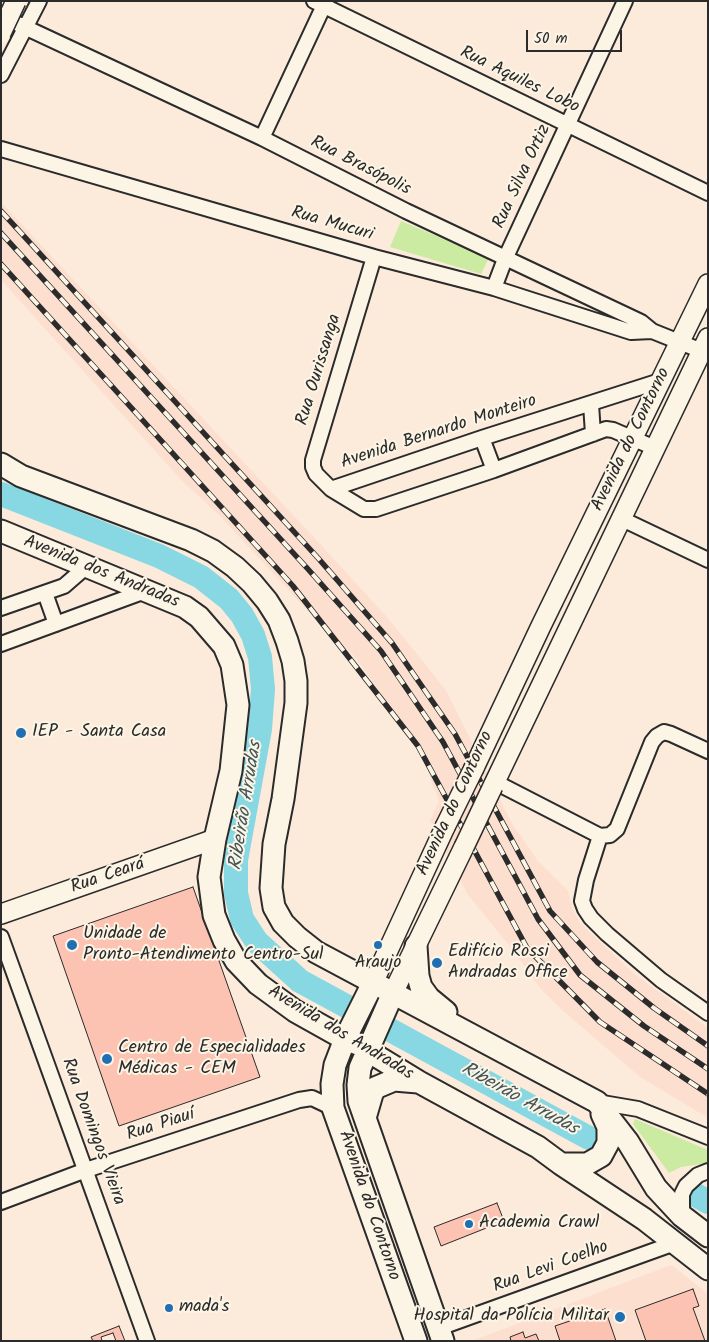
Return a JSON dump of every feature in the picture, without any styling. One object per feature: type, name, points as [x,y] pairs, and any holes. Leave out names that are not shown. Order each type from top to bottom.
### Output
[{"type":"main road","points":[[1,33],[16,1]]},
{"type":"main road","name":"Avenida do Contorno","points":[[413,1332],[333,1108],[332,1076],[347,1036],[445,828],[708,284]]},
{"type":"main road","name":"Avenida do Contorno","points":[[441,1334],[365,1121],[359,1101],[360,1068],[416,946],[705,345]]},
{"type":"main road","points":[[1,464],[22,476],[116,513],[164,529],[213,552],[236,567],[252,583],[267,601],[279,620],[293,661],[296,704],[283,799],[274,844],[271,888],[274,907],[283,922],[297,937],[370,989],[464,1030],[597,1102],[628,1142],[656,1188],[682,1216],[708,1236]]},
{"type":"main road","name":"Avenida dos Andradas","points":[[1,531],[148,590],[185,607],[199,617],[224,646],[232,665],[238,705],[231,771],[215,839],[209,877],[214,915],[224,940],[236,961],[258,984],[295,1011],[370,1045],[378,1056],[419,1082],[538,1147],[644,1219],[708,1269]]},
{"type":"main road","name":"Rua Ceará","points":[[1,914],[215,839]]},
{"type":"main road","points":[[416,946],[418,976],[421,987],[429,998],[451,1016],[464,1030]]},
{"type":"main road","points":[[365,1121],[375,1088],[394,1080],[419,1082]]},
{"type":"main road","points":[[561,1164],[587,1164],[600,1156],[608,1143],[608,1126],[597,1102]]},
{"type":"main road","points":[[413,1332],[441,1334]]},
{"type":"street","points":[[1,75],[39,1]]},
{"type":"street","name":"Rua Silva Ortiz","points":[[494,288],[505,259],[625,1]]},
{"type":"street","points":[[262,138],[321,3]]},
{"type":"street","name":"Rua Aquiles Lobo","points":[[321,3],[567,126],[708,193]]},
{"type":"street","name":"Rua Brasópolis","points":[[1,16],[262,138],[406,211],[641,322],[652,331],[680,342],[705,345]]},
{"type":"street","name":"Rua Mucuri","points":[[1,149],[374,257],[494,288],[631,332],[652,331]]},
{"type":"street","name":"Rua Ourissanga","points":[[331,489],[316,474],[313,460],[374,257]]},
{"type":"street","name":"Avenida Bernardo Monteiro","points":[[331,489],[660,381]]},
{"type":"street","points":[[591,404],[593,434]]},
{"type":"street","name":"Avenida Bernardo Monteiro","points":[[331,489],[364,509],[376,510],[610,429],[655,448]]},
{"type":"street","points":[[482,438],[494,470]]},
{"type":"street","points":[[622,519],[708,560]]},
{"type":"street","points":[[1,608],[64,586],[87,566]]},
{"type":"street","points":[[1,644],[148,590]]},
{"type":"street","points":[[45,593],[56,624]]},
{"type":"street","points":[[494,784],[600,836],[610,835],[617,829],[652,742],[657,736],[664,732],[671,734],[708,752]]},
{"type":"street","points":[[600,836],[586,880],[582,900],[585,909],[607,934],[661,980],[708,1013]]},
{"type":"street","name":"Rua Domingos Vieira","points":[[1,937],[146,1341]]},
{"type":"street","name":"Rua Piauí","points":[[1,1202],[86,1170],[299,1100],[312,1098],[333,1108]]},
{"type":"street","points":[[597,1102],[638,1109],[708,1137]]},
{"type":"street","points":[[682,1216],[682,1194],[686,1186],[698,1175],[708,1171]]},
{"type":"street","name":"Rua Levi Coelho","points":[[441,1334],[675,1243]]},
{"type":"shaded area","points":[[1,202],[322,546],[386,616],[422,660],[447,692],[511,822],[538,861],[568,891],[572,907],[580,923],[632,972],[708,1028],[708,1118],[640,1077],[562,1010],[540,988],[512,949],[468,895],[430,821],[439,801],[415,737],[393,711],[355,657],[319,623],[218,514],[183,482],[1,280]]},
{"type":"shaded area","name":"Hospital da Polícia Militar","points":[[668,1266],[673,1266],[708,1294],[708,1341],[472,1341]]},
{"type":"green space","points":[[401,221],[489,258],[481,274],[390,247]]},
{"type":"green space","points":[[635,1119],[708,1150],[708,1163],[681,1167],[669,1173],[633,1124]]},
{"type":"building","points":[[193,887],[260,1077],[119,1126],[53,936]]},
{"type":"building","name":"Academia Crawl","points":[[497,1203],[504,1221],[441,1246],[434,1227]]},
{"type":"building","points":[[693,1289],[699,1306],[693,1308],[705,1341],[646,1341],[635,1310]]},
{"type":"building","points":[[605,1309],[616,1341],[560,1341],[555,1326]]},
{"type":"building","points":[[119,1326],[125,1341],[93,1341],[91,1337]]},
{"type":"building","points":[[523,1332],[525,1338],[536,1334],[539,1341],[511,1341],[510,1337]]},
{"type":"building","points":[[113,1333],[116,1341],[102,1341],[101,1337]]},
{"type":"waterway","name":"Ribeirão Arrudas","points":[[1,494],[159,556],[201,577],[229,599],[242,615],[253,635],[260,657],[263,689],[260,729],[236,860],[236,893],[242,919],[257,942],[300,981],[589,1138]]},
{"type":"waterway","name":"Ribeirão Arrudas","points":[[694,1194],[708,1202]]},
{"type":"railway","points":[[1,211],[318,558],[392,643],[455,734],[550,911],[597,962],[654,1008],[708,1046]]},
{"type":"railway","points":[[1,233],[381,651],[443,742],[538,919],[580,975],[644,1026],[708,1069]]},
{"type":"railway","points":[[1,264],[293,586],[418,746],[527,948],[600,1022],[708,1094]]},
{"type":"place","name":"IEP - Santa Casa","points":[[21,733]]},
{"type":"place","name":"Unidade de Pronto-Atendimento Centro-Sul","points":[[72,945]]},
{"type":"place","name":"Araujo","points":[[378,945]]},
{"type":"place","name":"Edifício Rossi Andradas Office","points":[[437,963]]},
{"type":"place","name":"Centro de Especialidades Médicas - CEM","points":[[107,1059]]},
{"type":"place","name":"Academia Crawl","points":[[469,1224]]},
{"type":"place","name":"mada's","points":[[169,1308]]},
{"type":"place","name":"Hospital da Polícia Militar","points":[[620,1317]]}]
